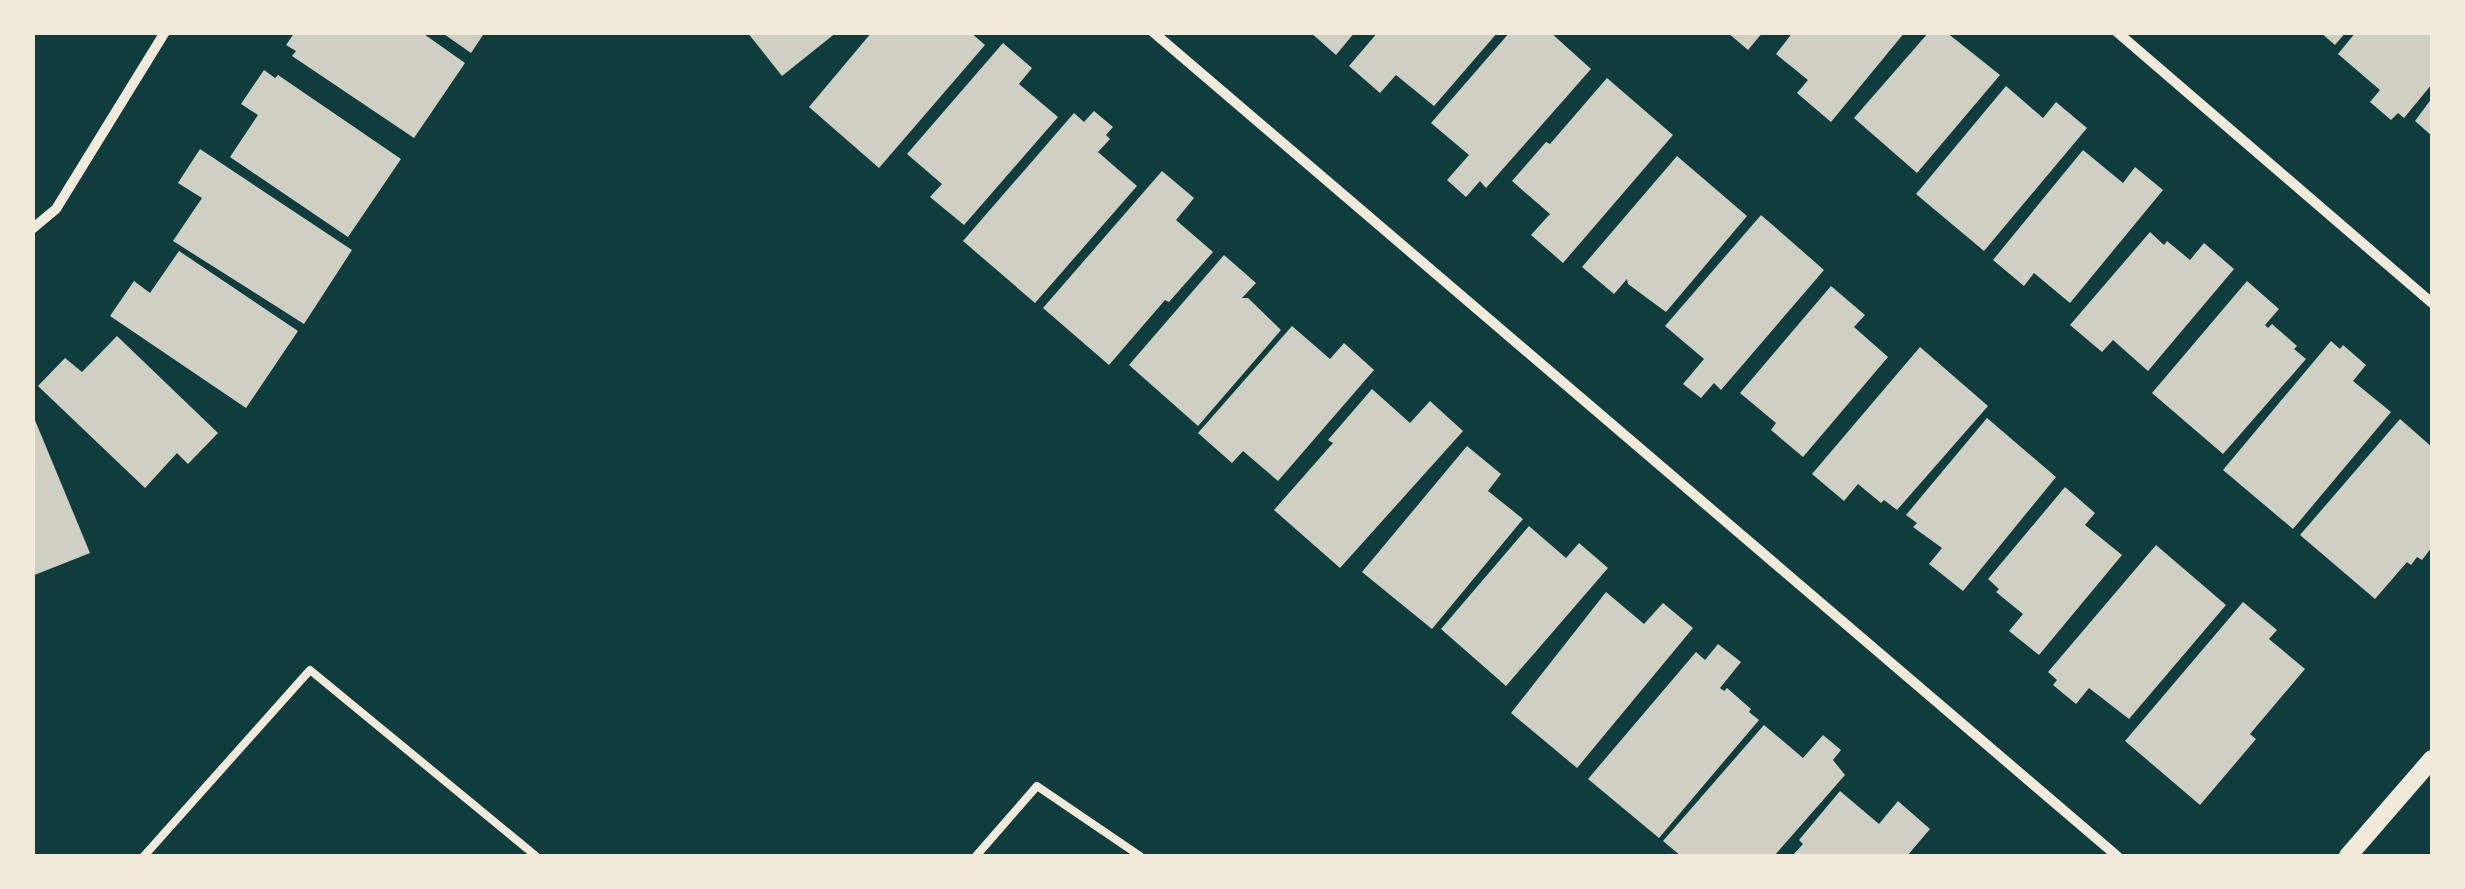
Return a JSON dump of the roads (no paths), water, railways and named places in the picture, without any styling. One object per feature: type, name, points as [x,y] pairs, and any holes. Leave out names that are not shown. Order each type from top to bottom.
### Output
[{"type":"street","points":[[32,229],[56,209],[165,32]]},
{"type":"street","points":[[1153,32],[2117,856]]},
{"type":"street","points":[[2117,32],[2432,304]]},
{"type":"street","points":[[2348,856],[2432,759]]},
{"type":"lane","points":[[144,856],[310,670],[536,856]]},
{"type":"lane","points":[[976,856],[1037,786],[1140,856]]}]
